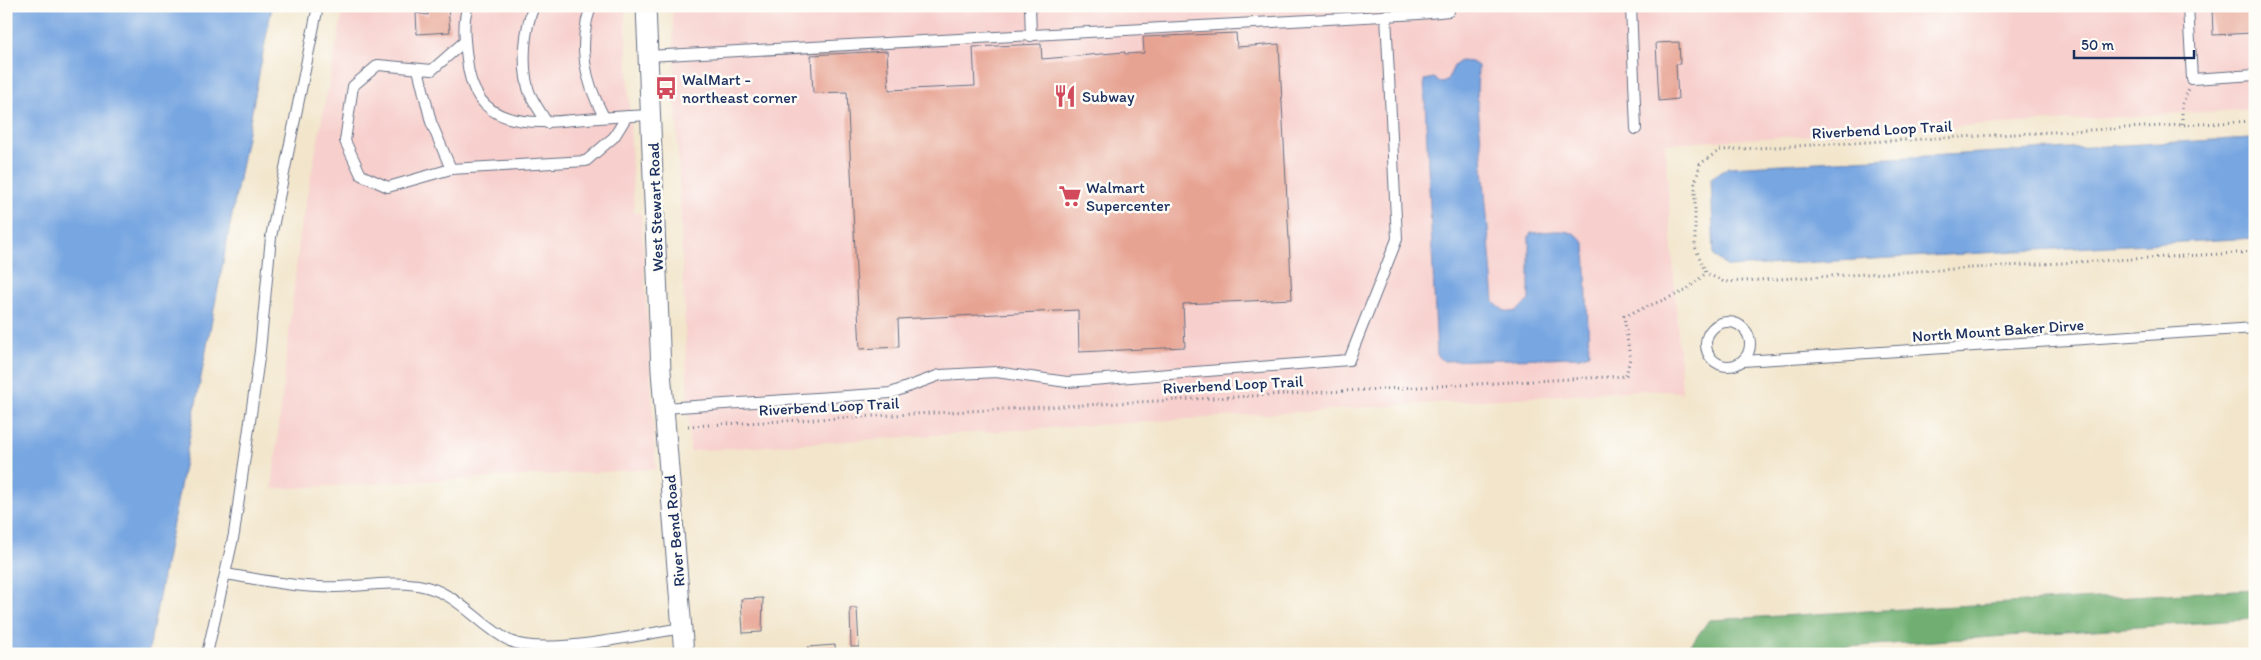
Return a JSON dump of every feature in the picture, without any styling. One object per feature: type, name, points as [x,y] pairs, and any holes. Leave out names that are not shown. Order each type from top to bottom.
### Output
[{"type":"street","name":"West Stewart Road","points":[[646,6],[664,408]]},
{"type":"street","name":"River Bend Road","points":[[664,408],[684,654]]},
{"type":"lane","points":[[207,654],[234,534],[260,351],[271,237],[318,6]]},
{"type":"lane","points":[[534,6],[530,16],[525,53],[528,88],[547,123]]},
{"type":"lane","points":[[591,6],[585,23],[586,75],[604,117]]},
{"type":"lane","points":[[1030,6],[1031,36]]},
{"type":"lane","points":[[648,56],[1386,15],[1449,11],[1448,6]]},
{"type":"lane","points":[[1631,6],[1636,129]]},
{"type":"lane","points":[[2188,6],[2192,79],[2255,75]]},
{"type":"lane","points":[[466,10],[465,41],[467,68],[473,88],[484,106],[498,116],[517,121],[547,123],[651,114]]},
{"type":"lane","points":[[664,408],[891,393],[940,375],[996,372],[1067,382],[1349,360],[1397,239],[1386,15]]},
{"type":"lane","points":[[465,41],[432,70],[378,65],[353,86],[345,141],[361,175],[388,187],[451,169],[586,161],[614,137],[627,116]]},
{"type":"lane","points":[[418,68],[431,122],[451,169]]},
{"type":"lane","points":[[1734,322],[1746,330],[1750,350],[1743,362],[1736,365],[1722,366],[1711,358],[1705,345],[1706,338],[1714,326],[1720,323],[1734,322]]},
{"type":"lane","name":"North Mount Baker Dirve","points":[[1743,362],[2255,328]]},
{"type":"lane","points":[[226,574],[320,588],[387,583],[418,585],[440,591],[464,605],[512,642],[544,647],[587,644],[682,628]]},
{"type":"path","points":[[2182,124],[2182,104],[2185,101]]},
{"type":"path","name":"Riverbend Loop Trail","points":[[688,426],[1626,376],[1630,358],[1624,316],[1685,291],[1706,273],[1695,247],[1695,184],[1700,164],[1720,150],[2255,121]]},
{"type":"path","points":[[1706,273],[1724,282],[2255,252]]},
{"type":"shaded area","points":[[344,6],[625,6],[634,213],[641,213],[656,469],[272,489],[300,232]]},
{"type":"shaded area","points":[[672,6],[2255,6],[2255,109],[1665,144],[1682,392],[1643,390],[690,451]]},
{"type":"green space","points":[[2255,589],[2255,619],[1744,654],[1684,654],[1709,620]]},
{"type":"water","points":[[6,6],[272,6],[148,654],[6,654]]},
{"type":"water","points":[[1460,61],[1472,62],[1478,66],[1477,94],[1494,302],[1504,310],[1512,312],[1529,300],[1529,236],[1531,233],[1562,231],[1576,235],[1585,245],[1589,354],[1580,357],[1444,361],[1437,355],[1424,80],[1434,78],[1442,83],[1447,81],[1454,66]]},
{"type":"water","points":[[2251,138],[2255,140],[2255,238],[1728,267],[1714,256],[1711,178],[1729,167]]},
{"type":"building","points":[[428,6],[448,7],[450,32],[417,34],[416,13],[428,15]]},
{"type":"building","points":[[2212,6],[2255,6],[2255,44],[2253,33],[2213,35]]},
{"type":"building","name":"Walmart Supercenter","points":[[1236,33],[1237,47],[1279,44],[1292,299],[1183,304],[1185,347],[1079,352],[1078,310],[898,319],[899,347],[860,349],[847,92],[813,93],[811,55],[887,51],[889,90],[975,86],[973,47],[1041,44],[1042,59],[1125,52],[1125,54],[1144,53],[1143,37]]},
{"type":"building","points":[[1679,42],[1680,64],[1676,64],[1678,99],[1659,101],[1656,43]]},
{"type":"building","points":[[763,598],[762,632],[743,633],[741,599]]},
{"type":"building","points":[[850,608],[857,608],[859,647],[851,647]]},
{"type":"building","points":[[835,645],[836,654],[808,654],[808,647]]},
{"type":"place","name":"WalMart - northeast corner","points":[[666,88]]},
{"type":"place","name":"Subway","points":[[1065,96]]},
{"type":"place","name":"Walmart Supercenter","points":[[1070,196]]}]
